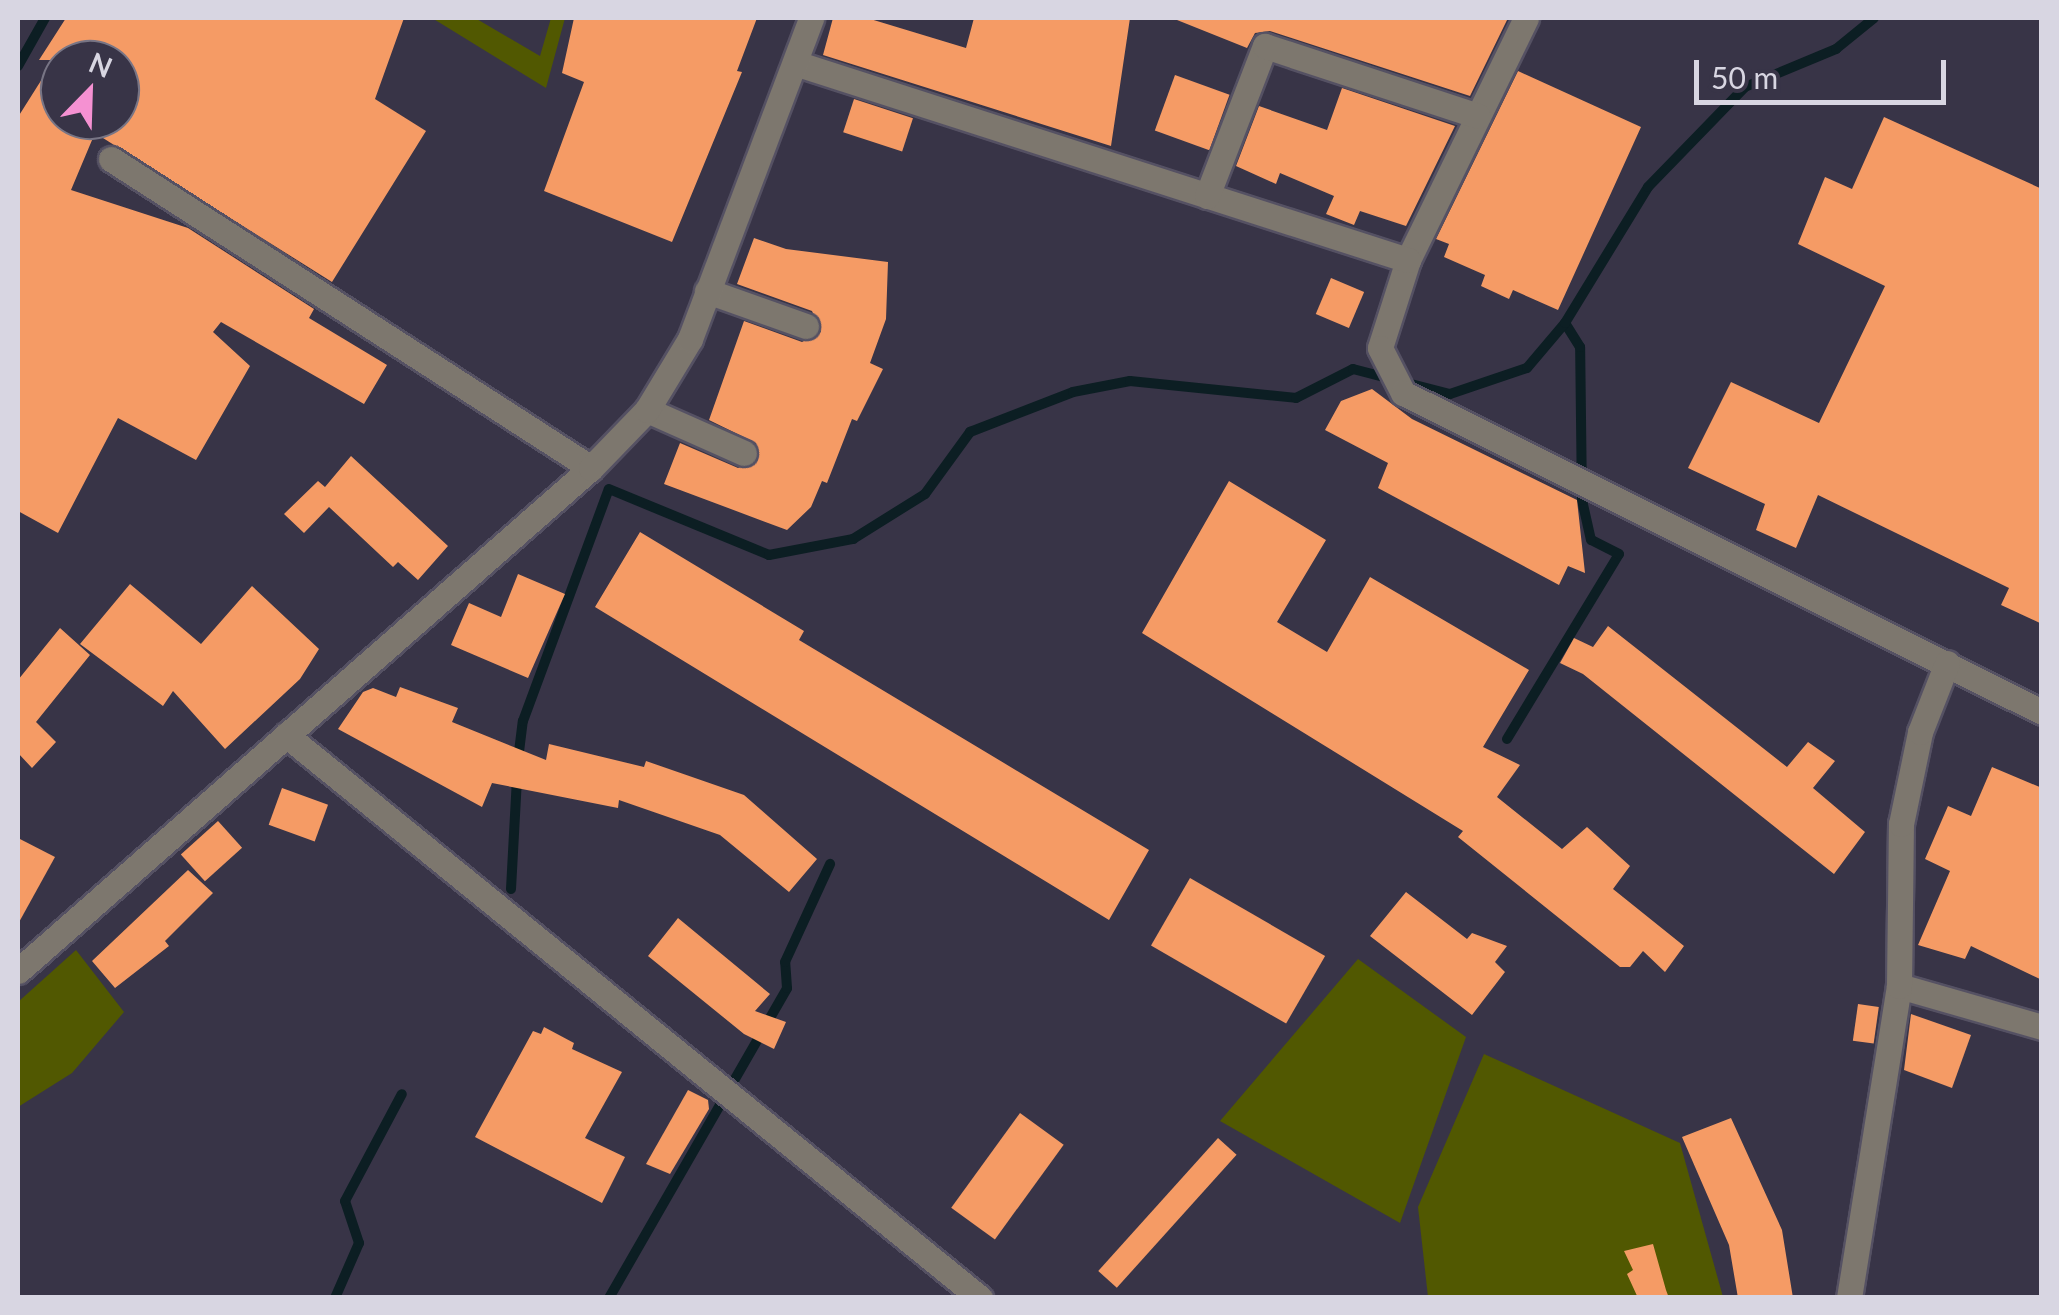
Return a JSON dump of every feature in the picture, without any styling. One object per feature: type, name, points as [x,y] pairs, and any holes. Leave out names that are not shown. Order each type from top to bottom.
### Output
[{"type":"street","points":[[18,970],[591,468],[647,410],[690,339],[812,18]]},
{"type":"street","points":[[1526,18],[1408,260],[1380,348],[1403,393],[2042,712]]},
{"type":"street","points":[[1207,196],[1265,46],[1478,116]]},
{"type":"street","points":[[795,63],[1408,260]]},
{"type":"street","points":[[111,159],[591,468]]},
{"type":"street","points":[[707,291],[806,326]]},
{"type":"street","points":[[647,410],[744,453]]},
{"type":"street","points":[[1850,1298],[1899,986],[1900,824],[1920,732],[1947,663]]},
{"type":"street","points":[[286,735],[980,1298]]},
{"type":"street","points":[[1899,986],[2042,1027]]},
{"type":"green space","points":[[432,18],[475,18],[540,56],[551,18],[565,18],[546,88]]},
{"type":"green space","points":[[76,950],[124,1012],[72,1073],[18,1107],[18,1002]]},
{"type":"green space","points":[[1358,959],[1466,1037],[1400,1223],[1220,1121]]},
{"type":"green space","points":[[1484,1054],[1680,1143],[1723,1297],[1428,1297],[1418,1207]]},
{"type":"building","points":[[66,18],[404,18],[375,99],[426,131],[332,282],[106,140],[140,140],[140,40],[52,40]]},
{"type":"building","points":[[574,18],[757,18],[737,71],[742,72],[672,242],[544,191],[584,82],[562,73]]},
{"type":"building","points":[[833,18],[867,18],[966,48],[974,18],[1130,18],[1111,146],[823,55]]},
{"type":"building","points":[[1172,18],[1508,18],[1470,96],[1270,31],[1255,33],[1247,48]]},
{"type":"building","points":[[1518,71],[1641,127],[1558,310],[1513,290],[1509,299],[1481,286],[1485,275],[1444,257],[1449,244],[1436,239]]},
{"type":"building","points":[[1175,75],[1230,95],[1209,150],[1155,130]]},
{"type":"building","points":[[40,82],[40,140],[92,140],[71,190],[188,228],[314,309],[309,318],[387,365],[364,404],[221,322],[213,332],[250,366],[196,460],[118,418],[58,533],[18,511],[18,117]]},
{"type":"building","points":[[1342,88],[1455,126],[1406,226],[1360,211],[1354,225],[1326,214],[1334,196],[1280,173],[1276,184],[1236,166],[1259,106],[1327,130]]},
{"type":"building","points":[[854,99],[913,118],[902,151],[843,132]]},
{"type":"building","points":[[1884,117],[2042,189],[2042,624],[2001,605],[2009,588],[1818,495],[1796,548],[1756,530],[1765,504],[1688,468],[1731,382],[1819,423],[1885,286],[1798,244],[1825,177],[1852,189]]},
{"type":"building","points":[[754,238],[786,249],[888,262],[886,319],[870,363],[883,369],[857,421],[852,419],[827,483],[822,481],[811,507],[787,530],[664,484],[680,443],[738,468],[758,460],[756,443],[709,420],[744,321],[802,342],[821,332],[812,311],[737,284]]},
{"type":"building","points":[[1331,278],[1364,292],[1349,328],[1316,314]]},
{"type":"building","points":[[1372,389],[1412,419],[1577,500],[1585,573],[1568,566],[1559,585],[1378,488],[1388,463],[1325,430],[1341,401]]},
{"type":"building","points":[[351,456],[448,546],[418,580],[398,562],[393,567],[329,507],[304,533],[284,514],[318,481],[325,487]]},
{"type":"building","points":[[1229,481],[1326,540],[1277,622],[1327,652],[1370,577],[1529,670],[1483,747],[1520,765],[1497,797],[1562,849],[1587,827],[1630,866],[1613,889],[1684,946],[1665,972],[1643,951],[1630,967],[1620,967],[1458,837],[1463,831],[1142,633]]},
{"type":"building","points":[[640,532],[804,631],[799,640],[1149,850],[1109,920],[595,607]]},
{"type":"building","points":[[518,574],[565,594],[528,678],[451,645],[469,603],[501,617]]},
{"type":"building","points":[[130,584],[201,644],[252,586],[319,649],[300,679],[225,749],[173,691],[163,706],[80,644]]},
{"type":"building","points":[[1608,626],[1787,767],[1808,742],[1835,761],[1813,788],[1865,832],[1834,874],[1583,674],[1560,663],[1574,638],[1593,647]]},
{"type":"building","points":[[60,628],[90,655],[36,722],[56,742],[32,768],[18,753],[18,680]]},
{"type":"building","points":[[400,687],[458,708],[452,722],[546,760],[549,744],[644,767],[646,761],[744,795],[817,859],[789,892],[720,835],[619,800],[618,808],[492,783],[482,807],[338,729],[363,692],[373,688],[396,697]]},
{"type":"building","points":[[1992,767],[2042,788],[2042,980],[1971,946],[1965,959],[1918,945],[1950,871],[1925,859],[1948,806],[1971,816]]},
{"type":"building","points":[[282,788],[328,805],[315,841],[269,825]]},
{"type":"building","points":[[218,821],[242,848],[205,881],[181,854]]},
{"type":"building","points":[[18,838],[55,857],[18,924]]},
{"type":"building","points":[[188,870],[213,893],[165,941],[169,946],[115,988],[92,961]]},
{"type":"building","points":[[1190,878],[1325,956],[1286,1024],[1151,946]]},
{"type":"building","points":[[1406,892],[1467,939],[1472,933],[1507,946],[1495,962],[1505,972],[1472,1015],[1370,936]]},
{"type":"building","points":[[678,918],[770,994],[755,1011],[786,1022],[774,1049],[744,1034],[648,956]]},
{"type":"building","points":[[1858,1004],[1879,1007],[1874,1044],[1853,1041]]},
{"type":"building","points":[[1911,1014],[1971,1035],[1952,1088],[1904,1070]]},
{"type":"building","points":[[544,1027],[574,1043],[572,1049],[622,1072],[585,1138],[625,1157],[602,1203],[475,1137],[533,1031],[541,1034]]},
{"type":"building","points":[[688,1090],[708,1100],[709,1109],[670,1174],[646,1164]]},
{"type":"building","points":[[1020,1113],[1064,1145],[995,1239],[951,1208]]},
{"type":"building","points":[[1731,1118],[1782,1230],[1793,1298],[1738,1298],[1729,1245],[1682,1137]]},
{"type":"building","points":[[1218,1138],[1237,1155],[1117,1288],[1098,1271]]},
{"type":"building","points":[[1653,1244],[1669,1298],[1638,1298],[1627,1274],[1633,1270],[1624,1251]]},
{"type":"waterway","points":[[18,66],[45,18]]},
{"type":"waterway","points":[[518,760],[523,721],[609,489],[769,555],[853,539],[925,494],[970,432],[1073,392],[1130,381],[1296,398],[1353,369],[1450,394],[1527,368],[1565,323],[1648,187],[1745,87],[1836,49],[1874,18]]},
{"type":"waterway","points":[[1507,739],[1619,554],[1591,540],[1582,500],[1580,347],[1565,323]]},
{"type":"waterway","points":[[511,889],[517,777]]},
{"type":"waterway","points":[[609,1298],[787,988],[785,962],[830,864]]},
{"type":"waterway","points":[[335,1298],[359,1243],[345,1201],[402,1094]]}]
